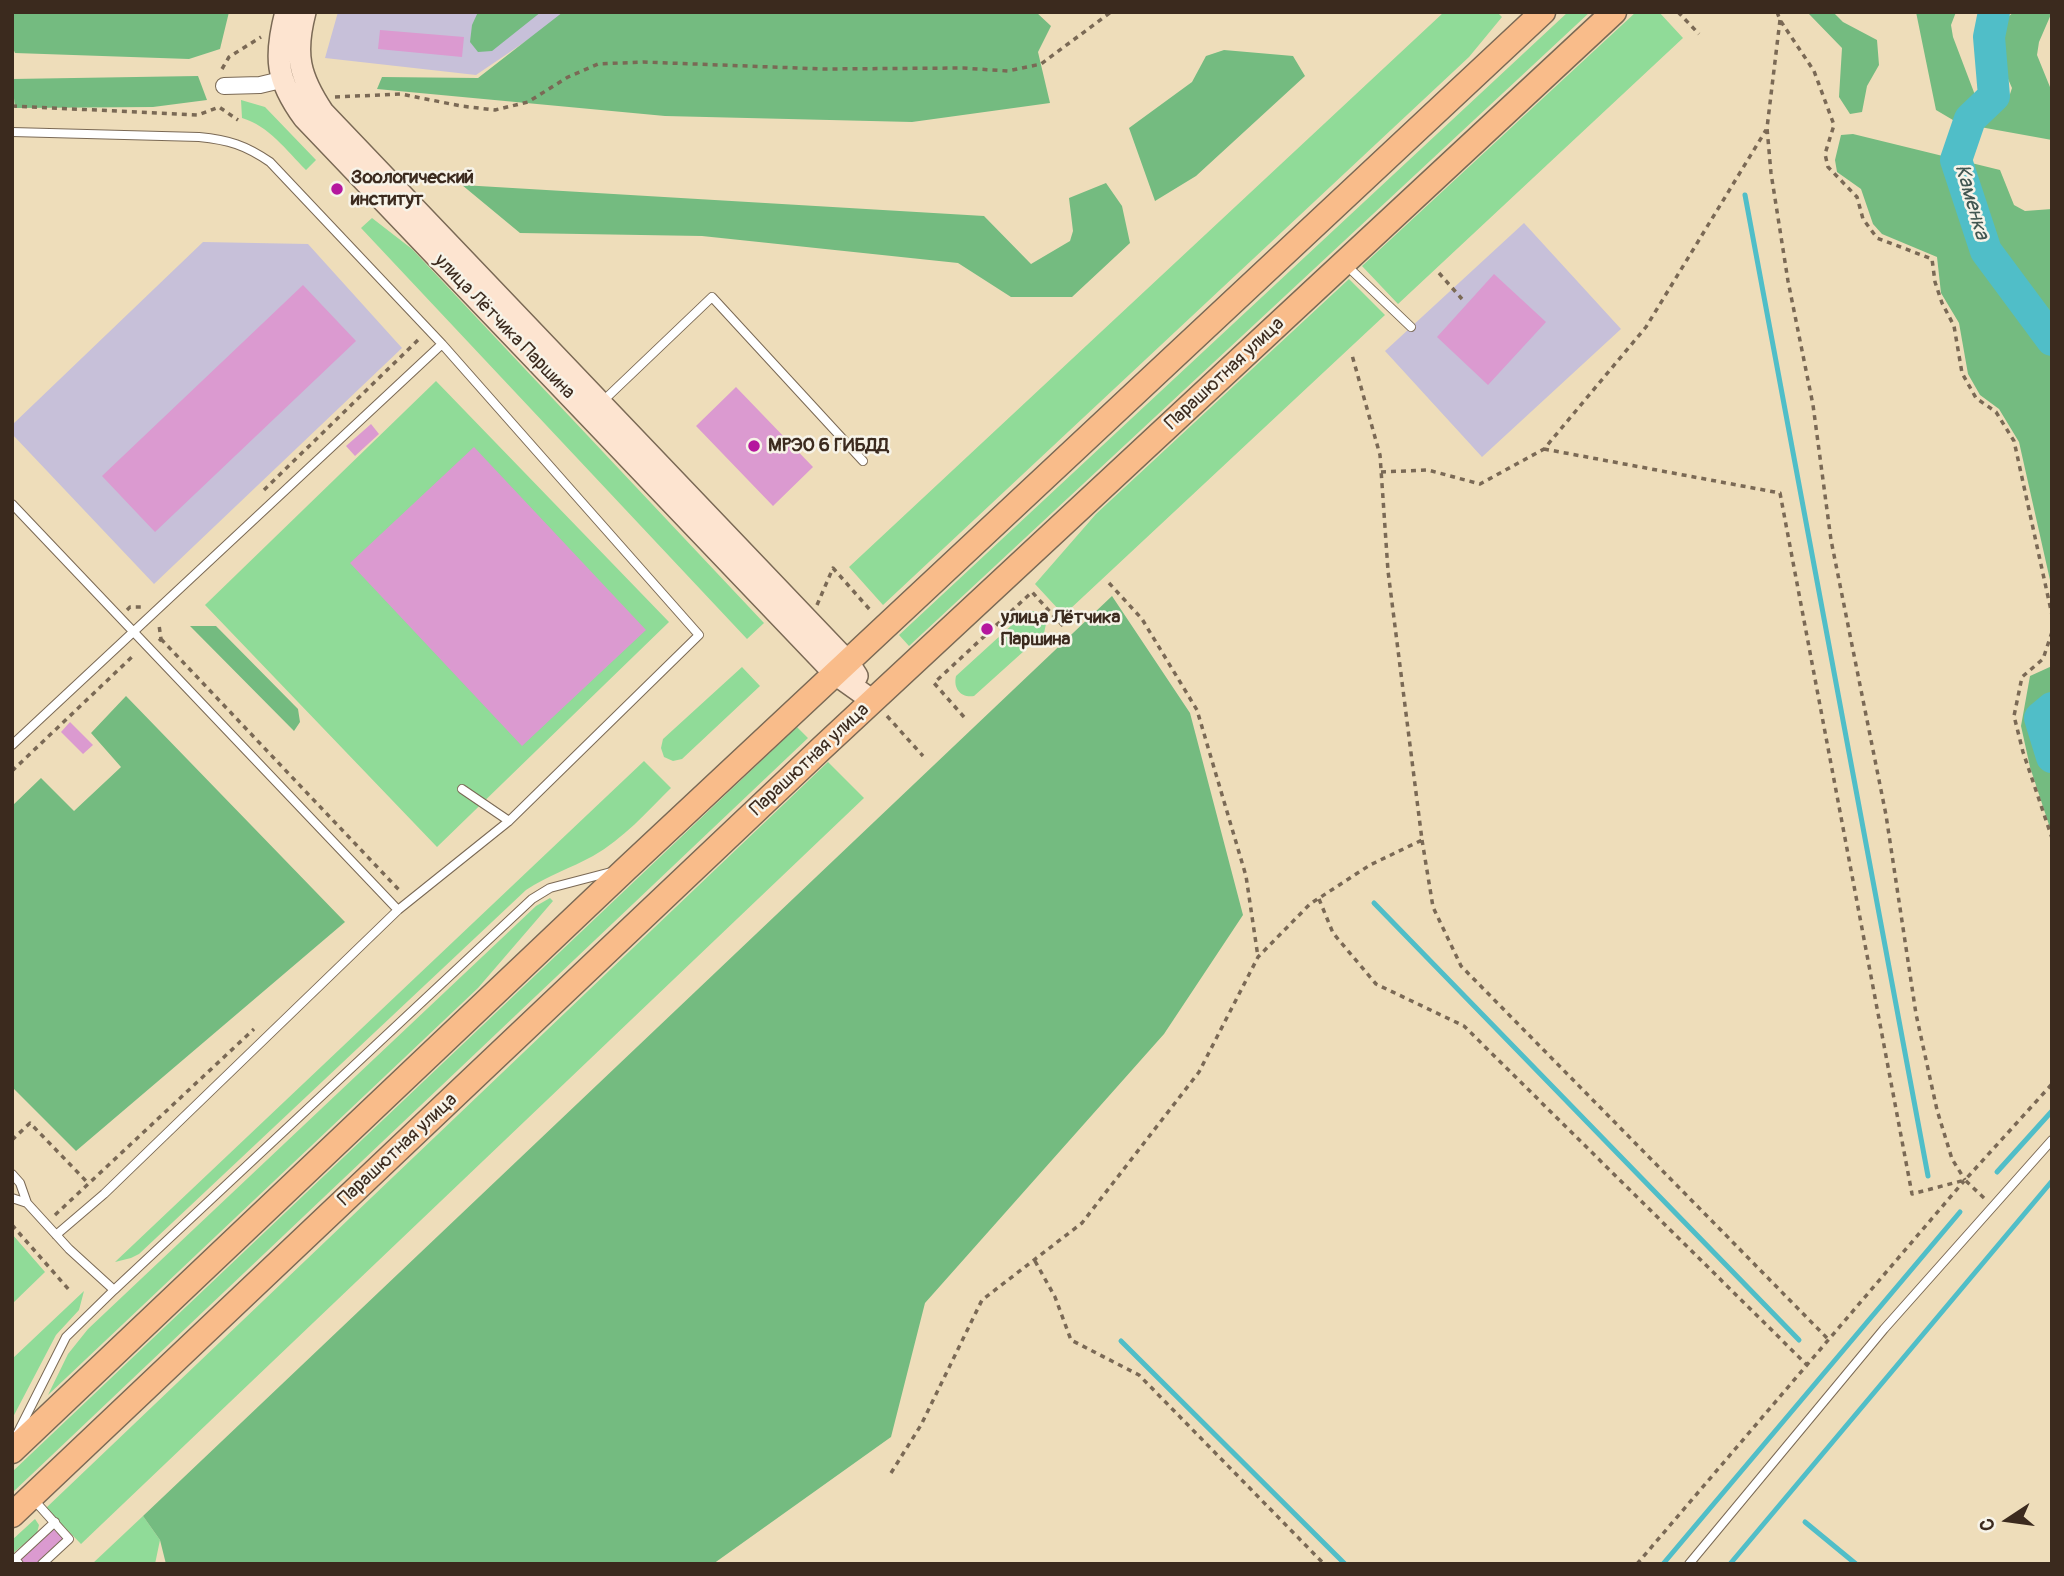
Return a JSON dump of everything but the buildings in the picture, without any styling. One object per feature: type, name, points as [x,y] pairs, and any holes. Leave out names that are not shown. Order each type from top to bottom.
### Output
[{"type":"main road","points":[[12,1451],[627,868],[1543,12]]},
{"type":"main road","name":"Парашютная улица","points":[[12,1515],[873,701],[1614,12]]},
{"type":"street","points":[[220,86],[260,85],[281,80],[278,56],[286,12]]},
{"type":"street","name":"улица Лётчика Паршина","points":[[305,12],[299,32],[301,73],[323,112],[601,403],[841,668]]},
{"type":"street","name":"улица Лётчика Паршина","points":[[281,80],[304,118],[873,701]]},
{"type":"lane","points":[[12,132],[199,136],[227,140],[248,148],[270,162],[442,344],[699,635],[509,821],[398,910],[104,1194],[56,1235]]},
{"type":"lane","points":[[1343,262],[1411,327]]},
{"type":"lane","points":[[601,403],[712,297],[863,461]]},
{"type":"lane","points":[[12,745],[442,344]]},
{"type":"lane","points":[[12,504],[398,910]]},
{"type":"lane","points":[[463,789],[509,821]]},
{"type":"lane","points":[[12,1444],[66,1337],[114,1290],[532,899],[550,888],[627,868]]},
{"type":"lane","points":[[1689,1564],[1884,1329],[2052,1140]]},
{"type":"lane","points":[[12,1174],[20,1182],[27,1203],[56,1235],[114,1290]]},
{"type":"lane","points":[[12,1198],[27,1203]]},
{"type":"lane","points":[[32,1497],[69,1539],[42,1564]]},
{"type":"lane","points":[[19,1564],[15,1559],[55,1522]]},
{"type":"path","points":[[332,97],[401,94],[495,110],[528,102],[568,77],[598,64],[643,62],[823,69],[963,68],[1009,71],[1041,64],[1111,12]]},
{"type":"path","points":[[1678,12],[1699,34]]},
{"type":"path","points":[[1777,12],[1814,71],[1834,125],[1825,154],[1828,167],[1857,197],[1863,219],[1877,238],[1932,259],[1935,282],[1954,326],[1962,373],[1976,398],[1996,412],[2014,441],[2052,615]]},
{"type":"path","points":[[1780,20],[1767,128],[1771,173],[1788,281],[1813,405],[1831,540],[1886,814],[1916,1014],[1937,1110],[1952,1159],[1965,1180],[1993,1206]]},
{"type":"path","points":[[219,107],[220,86],[229,57],[265,34]]},
{"type":"path","points":[[12,106],[198,115],[219,107]]},
{"type":"path","points":[[219,107],[238,120]]},
{"type":"path","points":[[1381,472],[1428,470],[1480,484],[1544,449],[1646,327],[1767,128]]},
{"type":"path","points":[[1439,273],[1462,299]]},
{"type":"path","points":[[261,493],[428,331]]},
{"type":"path","points":[[1352,355],[1380,455],[1388,571],[1433,907],[1461,965],[1829,1340]]},
{"type":"path","points":[[1544,449],[1780,494],[1912,1194],[1965,1180]]},
{"type":"path","points":[[815,610],[833,568],[871,611]]},
{"type":"path","points":[[1109,583],[1142,619],[1197,710],[1246,876],[1258,957]]},
{"type":"path","points":[[964,718],[934,683],[1032,592],[1063,626]]},
{"type":"path","points":[[120,616],[130,607],[144,607]]},
{"type":"path","points":[[2052,632],[2043,659],[2022,677],[2014,716],[2022,752],[2052,838]]},
{"type":"path","points":[[161,639],[400,891]]},
{"type":"path","points":[[12,771],[135,654]]},
{"type":"path","points":[[873,701],[923,756]]},
{"type":"path","points":[[891,1473],[921,1425],[982,1300],[1082,1223],[1199,1072],[1258,957],[1310,904],[1370,865],[1422,840]]},
{"type":"path","points":[[1319,899],[1334,933],[1376,984],[1464,1026],[1807,1365]]},
{"type":"path","points":[[1637,1564],[1965,1180],[2052,1084]]},
{"type":"path","points":[[12,1140],[30,1123],[88,1183]]},
{"type":"path","points":[[12,1226],[71,1292]]},
{"type":"path","points":[[1034,1260],[1055,1297],[1071,1340],[1139,1375],[1324,1564]]},
{"type":"shaded area","points":[[338,12],[569,12],[476,75],[325,58]]},
{"type":"shaded area","points":[[1524,223],[1621,329],[1482,457],[1385,351]]},
{"type":"shaded area","points":[[203,242],[308,244],[402,348],[154,584],[12,434],[12,425]]},
{"type":"green space","points":[[12,12],[229,12],[220,49],[189,59],[15,53],[12,46]]},
{"type":"green space","points":[[478,12],[541,12],[492,51],[478,52],[470,42],[472,25]]},
{"type":"green space","points":[[563,12],[1036,12],[1051,26],[1038,52],[1050,103],[912,122],[665,116],[377,89],[382,77],[478,78]]},
{"type":"green space","points":[[1444,12],[1497,12],[1502,17],[1469,57],[883,605],[849,567]]},
{"type":"green space","points":[[1568,12],[1590,12],[909,646],[899,635]]},
{"type":"green space","points":[[1636,12],[1659,12],[1683,38],[1398,304],[1362,266]]},
{"type":"green space","points":[[1810,12],[1833,12],[1843,22],[1877,40],[1879,65],[1867,86],[1862,112],[1850,114],[1839,97],[1842,48]]},
{"type":"green space","points":[[1916,12],[1956,12],[1951,25],[1953,37],[1975,95],[1997,104],[2008,100],[2012,88],[1994,47],[1999,24],[2014,12],[2052,12],[2039,42],[2037,55],[2052,92],[2052,140],[1958,123],[1936,110]]},
{"type":"green space","points":[[1224,50],[1293,56],[1305,76],[1196,176],[1155,201],[1129,128],[1192,82],[1206,56]]},
{"type":"green space","points":[[198,76],[207,100],[153,107],[15,108],[12,79]]},
{"type":"green space","points":[[241,100],[265,107],[316,160],[306,170],[269,133],[242,118]]},
{"type":"green space","points":[[1853,134],[2000,170],[2014,205],[2025,211],[2052,209],[2052,589],[2019,442],[1999,409],[1980,395],[1968,374],[1959,323],[1941,293],[1937,257],[1882,234],[1873,224],[1861,189],[1837,172],[1835,160],[1841,135]]},
{"type":"green space","points":[[1106,183],[1122,206],[1130,243],[1072,297],[1011,297],[958,263],[702,236],[520,233],[462,185],[984,216],[1031,264],[1070,241],[1073,231],[1069,198]]},
{"type":"green space","points":[[372,218],[412,249],[764,623],[747,639],[361,228]]},
{"type":"green space","points":[[1349,279],[1385,315],[1069,610],[1060,611],[1035,584],[1096,514]]},
{"type":"green space","points":[[436,381],[669,622],[437,847],[205,605]]},
{"type":"green space","points":[[1112,596],[1190,713],[1243,915],[1164,1034],[925,1303],[891,1437],[713,1564],[166,1564],[160,1540],[143,1516]]},
{"type":"green space","points":[[1033,611],[1041,615],[1046,624],[1044,633],[974,696],[965,696],[959,692],[956,676],[1025,613]]},
{"type":"green space","points":[[190,626],[216,626],[298,709],[300,722],[294,731]]},
{"type":"green space","points":[[2052,666],[2052,834],[2030,767],[2021,726],[2030,676]]},
{"type":"green space","points":[[742,667],[760,686],[682,759],[673,761],[664,757],[661,748],[663,739]]},
{"type":"green space","points":[[126,696],[345,922],[76,1151],[12,1087],[12,806],[41,778],[74,811],[121,767],[91,733]]},
{"type":"green space","points":[[797,727],[808,738],[12,1493],[12,1472]]},
{"type":"green space","points":[[644,761],[671,788],[634,825],[593,856],[526,890],[139,1254],[115,1262]]},
{"type":"green space","points":[[828,762],[864,798],[81,1544],[46,1508]]},
{"type":"green space","points":[[550,898],[553,901],[478,988],[48,1395],[68,1354],[88,1329],[536,906]]},
{"type":"green space","points":[[12,1234],[45,1272],[12,1304]]},
{"type":"green space","points":[[84,1291],[79,1310],[56,1335],[12,1419],[12,1359]]},
{"type":"green space","points":[[143,1516],[160,1540],[155,1564],[92,1564]]},
{"type":"green space","points":[[35,1519],[39,1525],[37,1533],[12,1554],[12,1540]]},
{"type":"waterway","name":"Каменка","points":[[1994,12],[1989,37],[1994,96],[1970,119],[1956,160],[1986,251],[2052,340]]},
{"type":"waterway","points":[[1745,195],[1928,1176]]},
{"type":"waterway","name":"Каменка","points":[[2052,708],[2040,718],[2052,757]]},
{"type":"waterway","points":[[1374,903],[1799,1340]]},
{"type":"waterway","points":[[1997,1172],[2052,1111]]},
{"type":"waterway","points":[[1730,1564],[2052,1181]]},
{"type":"waterway","points":[[1663,1564],[1960,1212]]},
{"type":"waterway","points":[[1121,1341],[1345,1564]]},
{"type":"waterway","points":[[1805,1522],[1856,1564]]},
{"type":"place","name":"Зоологический институт","points":[[337,189]]},
{"type":"place","name":"МРЭО 6 ГИБДД","points":[[754,446]]},
{"type":"place","name":"улица Лётчика Паршина","points":[[987,629]]}]
